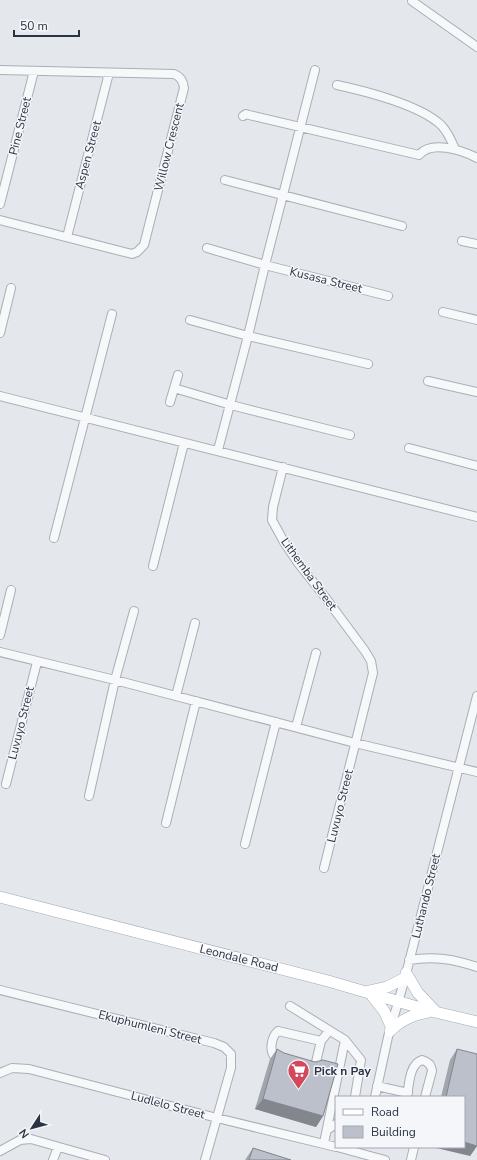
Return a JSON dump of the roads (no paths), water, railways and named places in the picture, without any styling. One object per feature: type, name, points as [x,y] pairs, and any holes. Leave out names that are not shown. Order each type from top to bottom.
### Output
[{"type":"main road","name":"Leondale Road","points":[[0,897],[368,992],[434,1012],[477,1022]]},
{"type":"main road","points":[[406,976],[434,1012],[411,1015],[390,1029],[384,1011],[368,992],[387,987],[406,976]]},
{"type":"street","points":[[412,1],[477,47]]},
{"type":"street","name":"Willow Crescent","points":[[0,70],[174,74],[179,76],[184,88],[144,245],[137,252],[132,254],[0,220]]},
{"type":"street","points":[[218,450],[231,405],[315,70]]},
{"type":"street","name":"Pine Street","points":[[0,204],[34,71]]},
{"type":"street","name":"Aspen Street","points":[[67,237],[110,73]]},
{"type":"street","points":[[337,85],[360,90],[423,112],[440,124],[448,134],[455,149]]},
{"type":"street","points":[[243,116],[249,114],[419,155],[423,150],[434,147],[455,149],[477,158]]},
{"type":"street","points":[[225,180],[402,226]]},
{"type":"street","points":[[462,241],[477,244]]},
{"type":"street","name":"Kusasa Street","points":[[207,248],[265,265],[388,296]]},
{"type":"street","points":[[0,333],[11,288]]},
{"type":"street","points":[[443,312],[477,320]]},
{"type":"street","points":[[54,538],[112,314]]},
{"type":"street","points":[[190,320],[248,336],[368,364]]},
{"type":"street","points":[[170,402],[178,375]]},
{"type":"street","points":[[428,381],[477,392]]},
{"type":"street","points":[[174,388],[231,405],[350,435]]},
{"type":"street","points":[[0,396],[184,443],[218,450],[477,517]]},
{"type":"street","points":[[153,566],[184,443]]},
{"type":"street","points":[[409,448],[477,466]]},
{"type":"street","name":"Lithemba Street","points":[[283,467],[273,507],[272,520],[298,563],[365,652]]},
{"type":"street","points":[[0,635],[11,590]]},
{"type":"street","points":[[89,796],[115,680],[134,611]]},
{"type":"street","points":[[176,696],[195,623]]},
{"type":"street","points":[[0,652],[115,680],[355,743],[477,772]]},
{"type":"street","name":"Luvuyo Street","points":[[324,868],[373,673],[371,661],[365,652]]},
{"type":"street","points":[[296,727],[316,653]]},
{"type":"street","name":"Luvuyo Street","points":[[6,784],[37,662]]},
{"type":"street","name":"Luthando Street","points":[[375,1096],[390,1029],[406,976],[477,696]]},
{"type":"street","points":[[166,823],[196,701]]},
{"type":"street","points":[[245,844],[276,722]]},
{"type":"street","points":[[409,960],[437,958],[464,962],[477,967]]},
{"type":"street","name":"Ekuphumleni Street","points":[[0,990],[214,1042],[224,1047],[230,1052],[232,1061],[230,1074],[205,1160]]},
{"type":"street","points":[[290,1006],[345,1040],[361,1060],[354,1096]]},
{"type":"street","points":[[292,1062],[272,1054],[271,1050],[275,1034],[278,1031],[280,1030],[321,1041]]},
{"type":"street","points":[[304,1065],[309,1067],[314,1066],[321,1041],[329,1031]]},
{"type":"street","points":[[324,1143],[345,1040]]},
{"type":"street","points":[[377,1086],[407,1095],[415,1064],[422,1060],[431,1066],[432,1071],[425,1096]]},
{"type":"street","name":"Ludlelo Street","points":[[0,1073],[12,1068],[29,1069],[216,1118],[335,1147]]},
{"type":"street","points":[[327,1130],[335,1125]]},
{"type":"street","points":[[0,1151],[16,1142],[26,1139],[36,1140],[105,1160]]},
{"type":"street","points":[[53,1160],[58,1147]]},
{"type":"street","name":"Ludlelo Street","points":[[340,1148],[385,1160]]},
{"type":"street","points":[[411,1160],[414,1148]]},
{"type":"place","name":"Pick n Pay","points":[[299,1090]]}]
